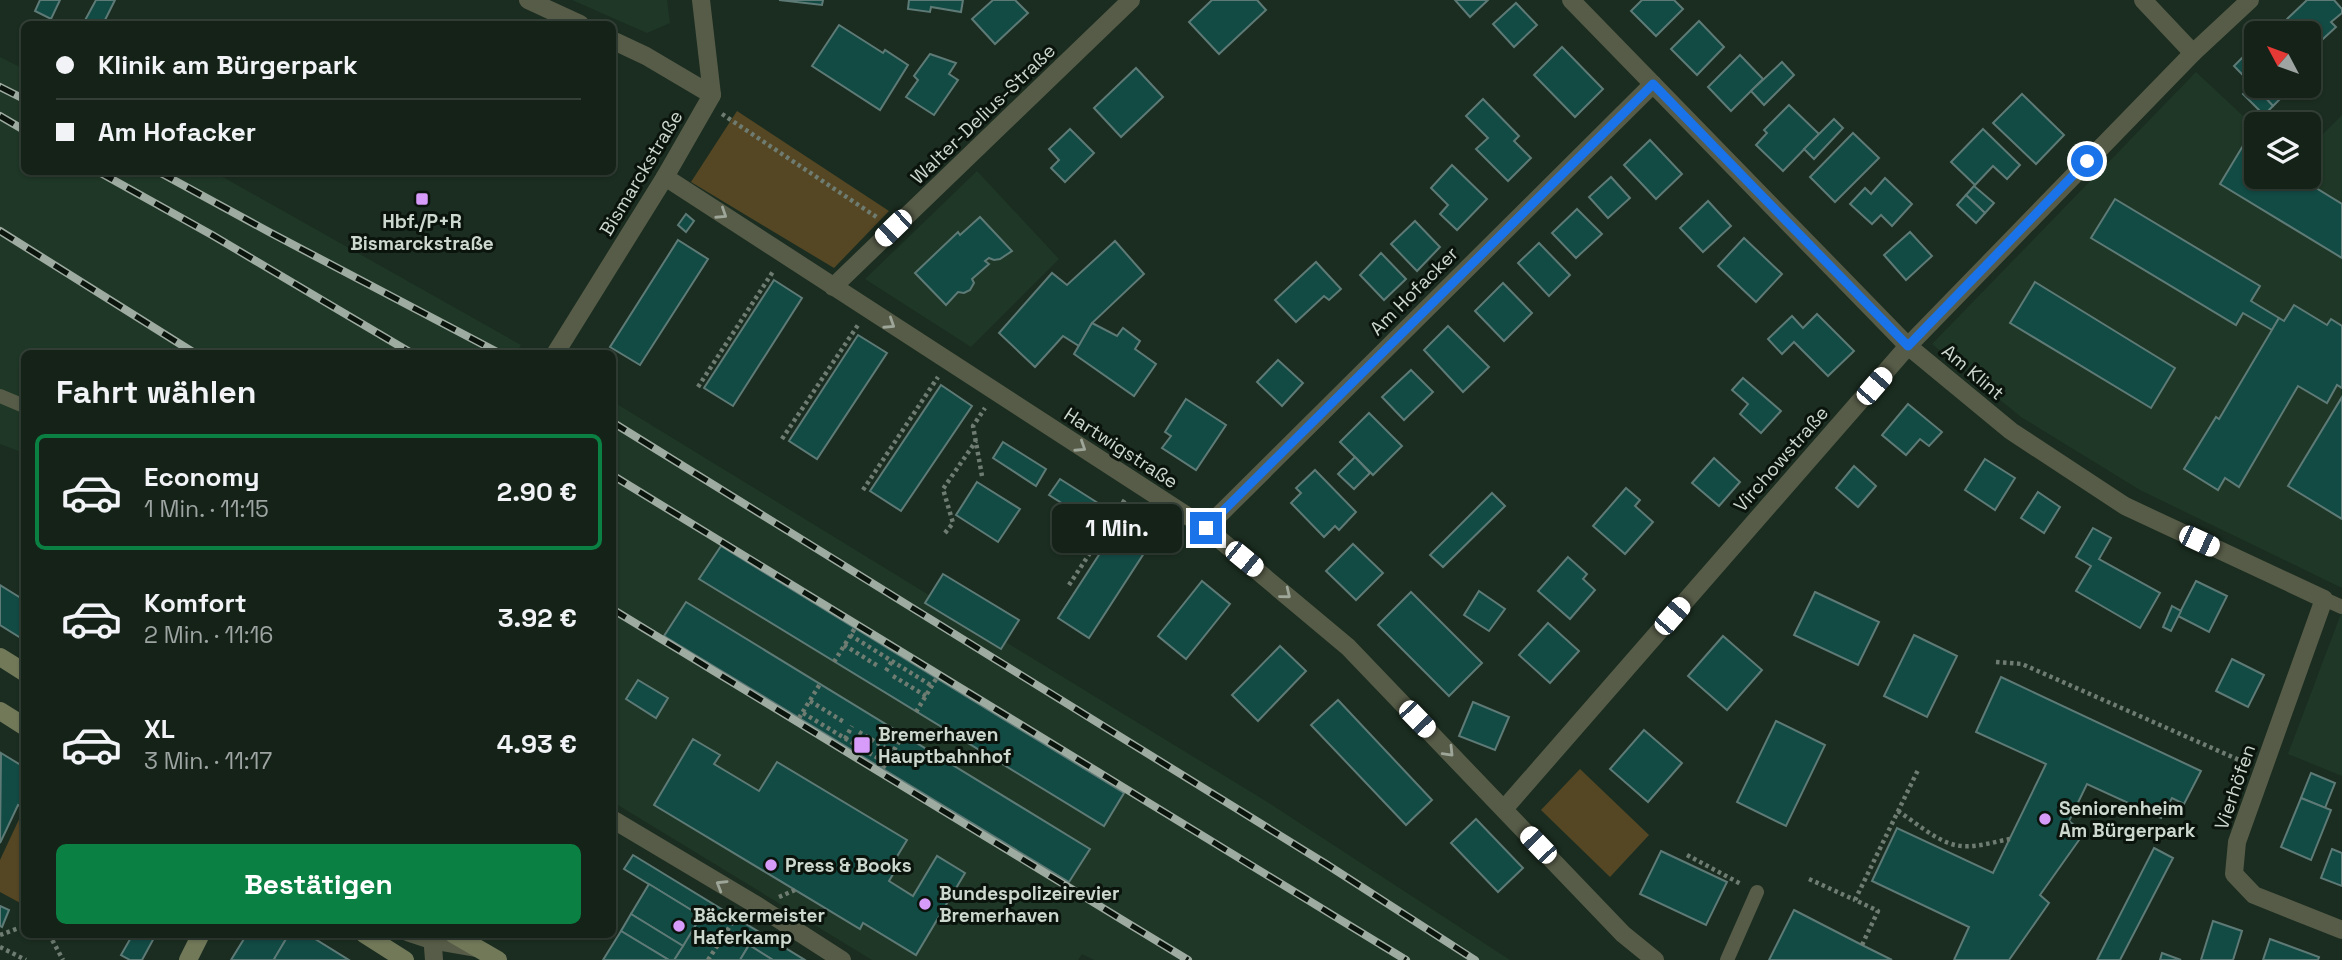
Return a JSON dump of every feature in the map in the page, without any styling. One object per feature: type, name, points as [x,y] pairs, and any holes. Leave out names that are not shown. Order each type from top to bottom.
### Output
[{"type":"main road","points":[[0,657],[21,670]]},
{"type":"main road","points":[[0,711],[21,724]]},
{"type":"main road","points":[[188,960],[199,938]]},
{"type":"main road","points":[[370,938],[405,960]]},
{"type":"main road","points":[[460,938],[498,960]]},
{"type":"street","points":[[528,0],[574,21]]},
{"type":"street","points":[[701,0],[709,99]]},
{"type":"street","name":"Walter-Delius-Straße","points":[[833,287],[1132,0]]},
{"type":"street","name":"Am Klint","points":[[1571,0],[1908,346],[2011,431],[2125,506],[2324,599]]},
{"type":"street","points":[[2143,0],[2193,53]]},
{"type":"street","name":"Virchowstraße","points":[[1504,809],[1908,346],[2193,53],[2250,0]]},
{"type":"street","points":[[616,42],[646,56],[709,99]]},
{"type":"street","name":"Am Hofacker","points":[[1206,528],[1653,84]]},
{"type":"street","name":"Bismarckstraße","points":[[557,350],[665,177],[709,99]]},
{"type":"street","name":"Hartwigstraße","points":[[665,177],[1206,528],[1348,647],[1623,934],[1656,960]]},
{"type":"street","name":"Vierhöfen","points":[[2324,599],[2237,842],[2234,874],[2254,895],[2342,930]]},
{"type":"street","points":[[616,821],[758,906],[842,960]]},
{"type":"lane","points":[[0,396],[21,405]]},
{"type":"lane","points":[[2324,599],[2342,607]]},
{"type":"lane","points":[[1727,960],[1757,892]]},
{"type":"lane","points":[[416,938],[433,946],[482,950]]},
{"type":"path","points":[[709,99],[893,228]]},
{"type":"path","points":[[698,387],[784,255]]},
{"type":"path","points":[[782,439],[868,310]]},
{"type":"path","points":[[863,490],[949,362]]},
{"type":"path","points":[[982,476],[973,426],[995,392]]},
{"type":"path","points":[[945,533],[953,523],[943,489],[976,441]]},
{"type":"path","points":[[1069,585],[1136,483]]},
{"type":"path","points":[[1082,540],[1094,547]]},
{"type":"path","points":[[834,662],[855,628]]},
{"type":"path","points":[[850,635],[932,686]]},
{"type":"path","points":[[844,645],[878,666]]},
{"type":"path","points":[[886,671],[892,661]]},
{"type":"path","points":[[1996,662],[2022,664],[2262,770]]},
{"type":"path","points":[[893,676],[926,696]]},
{"type":"path","points":[[916,712],[936,678]]},
{"type":"path","points":[[820,684],[801,715],[845,738],[884,766],[903,735]]},
{"type":"path","points":[[810,701],[844,722]]},
{"type":"path","points":[[845,738],[852,726]]},
{"type":"path","points":[[859,732],[892,752]]},
{"type":"path","points":[[1855,900],[1918,770]]},
{"type":"path","points":[[1898,811],[1954,845],[1973,846],[2010,839]]},
{"type":"path","points":[[1687,855],[1757,892]]},
{"type":"path","points":[[1809,879],[1878,911],[1862,944]]},
{"type":"path","points":[[0,935],[21,927]]},
{"type":"path","points":[[51,938],[63,960]]},
{"type":"path","points":[[0,947],[26,960]]},
{"type":"shaded area","points":[[572,0],[667,0],[670,23],[647,33]]},
{"type":"shaded area","points":[[0,57],[21,68],[21,175],[219,175],[521,345],[518,350],[21,350],[21,452],[0,444]]},
{"type":"shaded area","points":[[2196,72],[2244,117],[2244,189],[2321,189],[2321,136],[2342,115],[2342,588],[2140,490],[2021,417],[1932,344]]},
{"type":"shaded area","points":[[737,111],[889,211],[834,268],[691,182]]},
{"type":"shaded area","points":[[977,171],[1059,259],[971,347],[865,279]]},
{"type":"shaded area","points":[[616,403],[1269,803],[1510,960],[1094,960],[1082,954],[1078,960],[872,960],[616,804]]},
{"type":"shaded area","points":[[2342,611],[2342,776],[2288,754]]},
{"type":"shaded area","points":[[1580,769],[1649,835],[1610,877],[1541,810]]},
{"type":"shaded area","points":[[21,815],[21,903],[0,892],[0,860]]},
{"type":"building","points":[[40,0],[60,0],[51,19],[35,11]]},
{"type":"building","points":[[96,0],[115,0],[104,21],[85,21]]},
{"type":"building","points":[[779,0],[823,0],[822,5]]},
{"type":"building","points":[[909,0],[963,0],[961,12],[931,7],[930,12],[908,9]]},
{"type":"building","points":[[993,0],[1015,0],[1028,13],[995,44],[972,19]]},
{"type":"building","points":[[1212,0],[1257,0],[1266,10],[1219,54],[1189,22]]},
{"type":"building","points":[[1455,0],[1488,0],[1470,17]]},
{"type":"building","points":[[1642,0],[1674,0],[1683,9],[1656,36],[1631,11]]},
{"type":"building","points":[[2307,0],[2334,0],[2342,9],[2342,13],[2331,22],[2336,27],[2321,41],[2321,21],[2286,20]]},
{"type":"building","points":[[1516,3],[1537,25],[1514,47],[1493,24]]},
{"type":"building","points":[[1699,21],[1724,47],[1697,75],[1671,49]]},
{"type":"building","points":[[839,25],[883,53],[885,50],[908,65],[880,110],[812,66]]},
{"type":"building","points":[[1562,47],[1603,89],[1575,117],[1534,75]]},
{"type":"building","points":[[930,54],[956,63],[949,74],[958,80],[934,115],[906,97],[918,80],[914,76]]},
{"type":"building","points":[[1740,55],[1763,79],[1731,111],[1708,87]]},
{"type":"building","points":[[2244,56],[2244,76],[2234,66]]},
{"type":"building","points":[[1782,62],[1794,75],[1764,105],[1751,91]]},
{"type":"building","points":[[1136,68],[1163,97],[1121,137],[1094,108]]},
{"type":"building","points":[[2022,94],[2064,135],[2036,164],[1993,123]]},
{"type":"building","points":[[2247,98],[2266,98],[2273,106],[2267,112],[2261,112]]},
{"type":"building","points":[[2265,98],[2281,98],[2273,106]]},
{"type":"building","points":[[1483,99],[1519,136],[1514,141],[1531,158],[1508,181],[1476,149],[1488,138],[1466,116]]},
{"type":"building","points":[[1789,105],[1819,134],[1783,171],[1756,145],[1767,133],[1764,130]]},
{"type":"building","points":[[1834,119],[1843,128],[1814,159],[1804,149]]},
{"type":"building","points":[[1070,129],[1094,153],[1065,182],[1051,168],[1059,160],[1049,149]]},
{"type":"building","points":[[1983,129],[2020,165],[2007,179],[1993,166],[1975,185],[1951,162]]},
{"type":"building","points":[[1853,133],[1879,158],[1835,202],[1810,177]]},
{"type":"building","points":[[1650,140],[1682,174],[1656,199],[1624,165]]},
{"type":"building","points":[[2244,144],[2244,189],[2318,189],[2342,204],[2342,258],[2220,184]]},
{"type":"building","points":[[1452,165],[1487,199],[1457,230],[1440,214],[1448,205],[1431,188]]},
{"type":"building","points":[[1611,177],[1630,198],[1608,218],[1589,197]]},
{"type":"building","points":[[1885,178],[1912,204],[1892,226],[1881,215],[1872,224],[1850,204],[1865,188],[1871,194]]},
{"type":"building","points":[[1974,186],[1994,203],[1985,213],[1966,195]]},
{"type":"building","points":[[1966,195],[1985,213],[1976,223],[1957,205]]},
{"type":"building","points":[[2115,199],[2260,286],[2251,301],[2279,318],[2272,330],[2243,313],[2236,325],[2091,238]]},
{"type":"building","points":[[1708,201],[1731,226],[1703,252],[1680,228]]},
{"type":"building","points":[[1577,209],[1602,234],[1576,258],[1552,233]]},
{"type":"building","points":[[686,214],[694,221],[686,232],[678,225]]},
{"type":"building","points":[[980,217],[1012,251],[1000,259],[989,258],[985,261],[989,264],[972,279],[974,283],[970,290],[958,292],[946,305],[915,273],[958,232],[960,235]]},
{"type":"building","points":[[1415,221],[1440,247],[1417,271],[1391,244]]},
{"type":"building","points":[[1910,232],[1932,256],[1906,280],[1884,255]]},
{"type":"building","points":[[1744,238],[1782,274],[1756,302],[1718,266]]},
{"type":"building","points":[[678,240],[708,259],[640,365],[610,347]]},
{"type":"building","points":[[1115,241],[1144,274],[1092,323],[1079,346],[1063,336],[1035,367],[999,333],[1052,273],[1067,285]]},
{"type":"building","points":[[1539,243],[1570,275],[1549,296],[1518,263]]},
{"type":"building","points":[[1381,253],[1406,279],[1384,300],[1360,275]]},
{"type":"building","points":[[1316,262],[1341,289],[1329,300],[1324,296],[1296,322],[1275,300]]},
{"type":"building","points":[[774,280],[802,298],[733,406],[704,388]]},
{"type":"building","points":[[2035,282],[2175,368],[2151,408],[2010,323]]},
{"type":"building","points":[[1503,283],[1532,313],[1504,341],[1475,311]]},
{"type":"building","points":[[2294,305],[2327,325],[2331,319],[2342,326],[2342,388],[2337,385],[2327,403],[2298,386],[2239,487],[2225,478],[2218,490],[2184,469],[2216,417],[2219,419],[2279,318],[2284,321]]},
{"type":"building","points":[[1817,314],[1854,351],[1828,376],[1794,342],[1782,354],[1768,339],[1792,316],[1803,328]]},
{"type":"building","points":[[1092,323],[1117,336],[1123,328],[1140,341],[1135,349],[1156,364],[1134,396],[1074,354]]},
{"type":"building","points":[[1448,326],[1489,367],[1463,392],[1424,350]]},
{"type":"building","points":[[858,335],[887,353],[817,459],[789,441]]},
{"type":"building","points":[[1278,360],[1303,383],[1282,406],[1257,382]]},
{"type":"building","points":[[1411,370],[1433,392],[1404,420],[1382,397]]},
{"type":"building","points":[[1743,378],[1781,411],[1761,433],[1740,414],[1748,404],[1732,390]]},
{"type":"building","points":[[941,385],[972,406],[901,511],[870,491]]},
{"type":"building","points":[[2342,397],[2342,519],[2288,486]]},
{"type":"building","points":[[1186,399],[1226,425],[1196,470],[1162,448],[1171,436],[1165,432]]},
{"type":"building","points":[[1908,404],[1942,432],[1929,446],[1920,439],[1906,455],[1882,435]]},
{"type":"building","points":[[1369,413],[1402,446],[1373,475],[1340,442]]},
{"type":"building","points":[[1003,442],[1046,469],[1036,486],[993,458]]},
{"type":"building","points":[[1355,457],[1370,473],[1354,489],[1338,474]]},
{"type":"building","points":[[1714,458],[1740,482],[1719,506],[1692,483]]},
{"type":"building","points":[[1985,459],[2015,478],[1995,510],[1965,490]]},
{"type":"building","points":[[1854,466],[1876,486],[1858,507],[1836,488]]},
{"type":"building","points":[[1315,470],[1356,512],[1339,530],[1335,526],[1324,537],[1291,503],[1301,493],[1296,488]]},
{"type":"building","points":[[1060,479],[1101,505],[1090,521],[1049,495]]},
{"type":"building","points":[[977,482],[1020,509],[998,542],[956,515]]},
{"type":"building","points":[[1626,488],[1640,500],[1635,506],[1653,522],[1625,554],[1593,526]]},
{"type":"building","points":[[2038,492],[2060,507],[2044,533],[2021,518]]},
{"type":"building","points":[[1492,493],[1505,506],[1443,567],[1430,555]]},
{"type":"building","points":[[1130,507],[1161,527],[1089,638],[1058,618]]},
{"type":"building","points":[[2093,528],[2111,538],[2099,559],[2160,593],[2140,628],[2076,591],[2091,566],[2076,557]]},
{"type":"building","points":[[1353,544],[1383,573],[1356,600],[1326,571]]},
{"type":"building","points":[[721,546],[1124,793],[1104,826],[699,579]]},
{"type":"building","points":[[1568,557],[1587,574],[1583,579],[1595,590],[1570,619],[1538,591]]},
{"type":"building","points":[[943,574],[1019,620],[1001,649],[925,603]]},
{"type":"building","points":[[1202,581],[1230,604],[1186,659],[1158,636]]},
{"type":"building","points":[[2196,581],[2227,596],[2209,632],[2178,616]]},
{"type":"building","points":[[0,585],[21,598],[21,638],[0,625]]},
{"type":"building","points":[[1479,591],[1505,609],[1489,631],[1464,615]]},
{"type":"building","points":[[1411,592],[1482,663],[1449,696],[1378,625]]},
{"type":"building","points":[[1815,592],[1879,622],[1858,665],[1794,635]]},
{"type":"building","points":[[686,602],[1090,849],[1069,882],[664,636]]},
{"type":"building","points":[[2172,606],[2181,611],[2171,631],[2163,627]]},
{"type":"building","points":[[1548,623],[1579,651],[1550,683],[1519,655]]},
{"type":"building","points":[[1914,635],[1957,656],[1927,717],[1884,696]]},
{"type":"building","points":[[1723,636],[1762,670],[1727,710],[1688,676]]},
{"type":"building","points":[[1280,646],[1306,671],[1258,721],[1232,695]]},
{"type":"building","points":[[2232,659],[2264,675],[2248,707],[2216,691]]},
{"type":"building","name":"Seniorenheim Am Bürgerpark","points":[[2001,677],[2201,771],[2184,804],[2172,798],[2161,818],[2087,784],[2069,821],[2084,833],[2040,895],[2049,903],[2009,960],[1954,960],[1969,927],[1872,881],[1897,828],[1993,873],[2046,764],[1976,732]]},
{"type":"building","points":[[638,680],[668,698],[656,718],[626,699]]},
{"type":"building","points":[[1338,700],[1432,800],[1406,825],[1311,725]]},
{"type":"building","points":[[1473,702],[1509,717],[1495,750],[1459,736]]},
{"type":"building","points":[[1776,721],[1825,745],[1786,826],[1737,802]]},
{"type":"building","points":[[1644,730],[1682,763],[1648,802],[1610,769]]},
{"type":"building","name":"Bremerhaven Hauptbahnhof","points":[[693,739],[720,755],[714,764],[759,791],[777,762],[907,840],[890,868],[895,871],[889,881],[913,896],[937,856],[965,873],[916,955],[863,923],[860,929],[654,805]]},
{"type":"building","points":[[1,753],[21,765],[21,807],[18,805],[0,843]]},
{"type":"building","points":[[2311,773],[2335,783],[2325,808],[2301,798]]},
{"type":"building","points":[[2301,798],[2331,810],[2311,860],[2281,847]]},
{"type":"building","points":[[1476,819],[1523,868],[1498,892],[1451,843]]},
{"type":"building","points":[[2154,848],[2173,858],[2120,960],[2097,960]]},
{"type":"building","points":[[2332,849],[2342,853],[2342,886],[2321,878]]},
{"type":"building","points":[[1661,851],[1727,882],[1706,925],[1640,894]]},
{"type":"building","points":[[633,855],[805,960],[773,960],[749,945],[740,960],[674,960],[701,916],[624,869]]},
{"type":"building","points":[[649,884],[701,916],[683,946],[631,914]]},
{"type":"building","points":[[0,906],[9,910],[2,927],[0,926]]},
{"type":"building","points":[[1794,910],[1862,945],[1892,960],[1769,960]]},
{"type":"building","points":[[631,914],[683,946],[674,960],[669,960],[621,931]]},
{"type":"building","points":[[2213,921],[2242,931],[2233,960],[2201,960]]},
{"type":"building","points":[[621,931],[669,960],[603,960]]},
{"type":"building","points":[[131,938],[154,938],[142,960],[130,960],[121,955]]},
{"type":"building","points":[[245,938],[287,938],[274,960],[231,960]]},
{"type":"building","points":[[287,938],[313,938],[349,960],[276,960],[274,959]]},
{"type":"building","points":[[2270,939],[2319,957],[2318,960],[2263,960]]},
{"type":"building","points":[[749,945],[773,960],[740,960]]},
{"type":"building","points":[[2162,953],[2181,960],[2160,960]]},
{"type":"railway","points":[[0,87],[21,98]]},
{"type":"railway","points":[[0,116],[21,128]]},
{"type":"railway","points":[[104,175],[406,350]]},
{"type":"railway","points":[[165,175],[493,350]]},
{"type":"railway","points":[[0,231],[190,350]]},
{"type":"railway","points":[[616,424],[1326,864],[1475,960]]},
{"type":"railway","points":[[616,477],[1406,960]]},
{"type":"railway","points":[[616,611],[1188,960]]},
{"type":"place","name":"Hbf./P+R Bismarckstraße","points":[[422,199]]},
{"type":"place","name":"Bremerhaven Hauptbahnhof","points":[[862,745]]},
{"type":"place","name":"Seniorenheim Am Bürgerpark","points":[[2045,819]]},
{"type":"place","name":"Press & Books","points":[[771,865]]},
{"type":"place","name":"Bundespolizeirevier Bremerhaven","points":[[925,904]]},
{"type":"place","name":"Bäckermeister Haferkamp","points":[[679,926]]},
{"type":"route","points":[[1206,528],[1653,84],[1908,346],[2087,161]]}]
